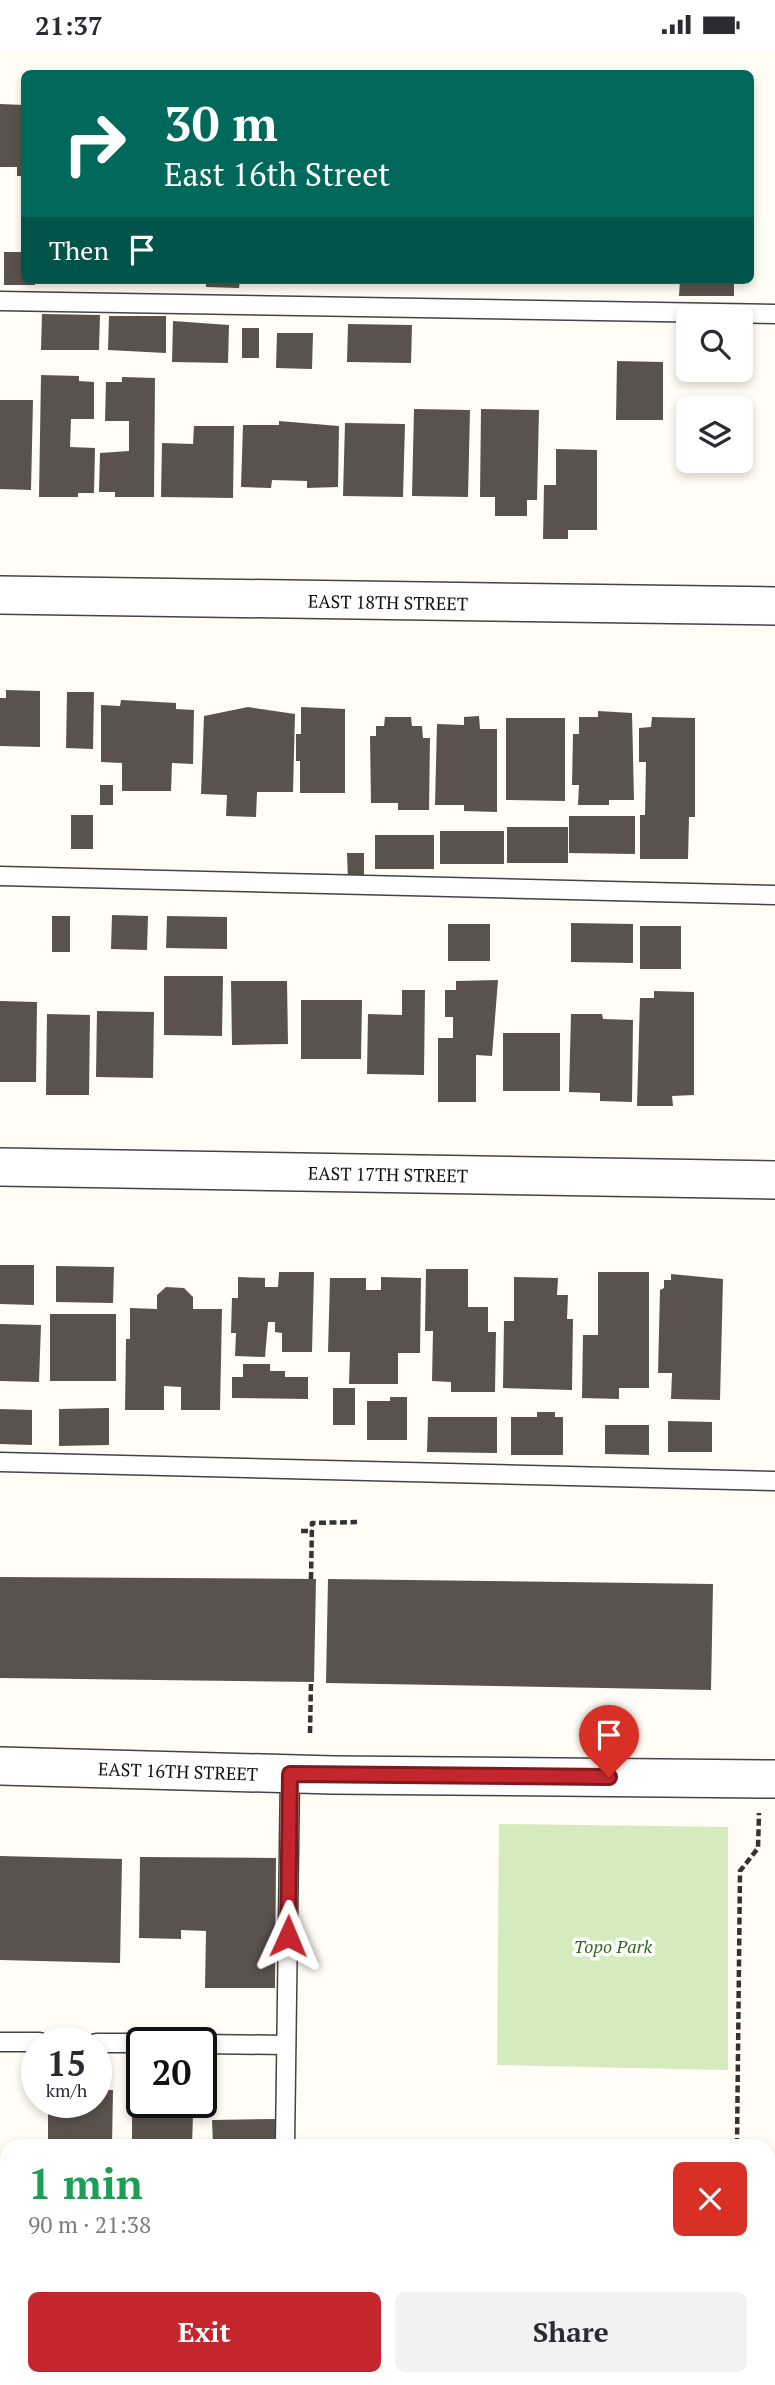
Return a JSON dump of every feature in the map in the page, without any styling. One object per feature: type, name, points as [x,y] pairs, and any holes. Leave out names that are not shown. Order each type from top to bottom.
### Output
[{"type":"street","name":"EAST 18TH STREET","points":[[0,595],[775,606]]},
{"type":"street","name":"EAST 17TH STREET","points":[[0,1167],[775,1180]]},
{"type":"street","name":"EAST 16TH STREET","points":[[0,1766],[290,1774],[775,1779]]},
{"type":"street","points":[[775,2353],[775,2385]]},
{"type":"lane","points":[[0,301],[775,314]]},
{"type":"lane","points":[[0,876],[775,895]]},
{"type":"lane","points":[[0,1462],[775,1481]]},
{"type":"lane","points":[[285,2139],[290,1774]]},
{"type":"lane","points":[[0,2042],[21,2042]]},
{"type":"lane","points":[[217,2044],[286,2045]]},
{"type":"path","points":[[311,1579],[312,1523],[357,1523]]},
{"type":"path","points":[[301,1531],[312,1531]]},
{"type":"path","points":[[310,1733],[311,1682]]},
{"type":"path","points":[[737,2139],[740,1871],[758,1848],[758,1816]]},
{"type":"green space","name":"Topo Park","points":[[499,1824],[728,1827],[728,2070],[497,2065]]},
{"type":"building","points":[[0,104],[21,105],[21,176],[17,176],[17,167],[0,167]]},
{"type":"building","points":[[4,252],[21,252],[21,284],[35,285],[4,285]]},
{"type":"building","points":[[206,284],[240,284],[239,288],[206,287]]},
{"type":"building","points":[[680,284],[734,284],[734,296],[679,296]]},
{"type":"building","points":[[42,314],[100,315],[99,350],[41,350]]},
{"type":"building","points":[[109,316],[166,316],[166,353],[108,350]]},
{"type":"building","points":[[173,321],[229,325],[228,363],[172,362]]},
{"type":"building","points":[[348,324],[412,325],[411,363],[347,362]]},
{"type":"building","points":[[242,328],[259,328],[259,358],[242,358]]},
{"type":"building","points":[[277,333],[313,333],[312,369],[276,368]]},
{"type":"building","points":[[617,361],[663,362],[663,420],[616,420]]},
{"type":"building","points":[[41,375],[79,376],[79,381],[94,382],[94,419],[71,419],[70,447],[95,448],[94,493],[78,493],[78,497],[39,497]]},
{"type":"building","points":[[122,377],[155,378],[154,497],[115,497],[115,492],[99,492],[100,453],[129,451],[129,421],[105,421],[106,382],[122,382]]},
{"type":"building","points":[[0,400],[33,400],[31,490],[0,489]]},
{"type":"building","points":[[414,409],[470,410],[468,497],[412,496]]},
{"type":"building","points":[[481,409],[539,410],[537,500],[527,500],[527,516],[495,516],[495,497],[480,497]]},
{"type":"building","points":[[279,421],[339,426],[338,487],[307,488],[307,481],[272,480],[271,488],[241,487],[243,425],[279,425]]},
{"type":"building","points":[[345,423],[405,424],[403,497],[343,496]]},
{"type":"building","points":[[194,426],[234,426],[233,498],[161,497],[162,443],[193,444]]},
{"type":"building","points":[[556,449],[597,450],[597,530],[568,530],[568,539],[543,539],[544,485],[556,485]]},
{"type":"building","points":[[6,690],[40,691],[40,747],[0,746],[0,698],[6,698]]},
{"type":"building","points":[[67,692],[94,692],[93,749],[66,748]]},
{"type":"building","points":[[121,700],[176,703],[176,709],[194,710],[193,764],[172,763],[171,791],[122,791],[122,763],[101,762],[101,705],[120,706]]},
{"type":"building","points":[[248,707],[295,714],[293,792],[257,792],[256,817],[226,816],[227,795],[201,794],[204,716]]},
{"type":"building","points":[[301,707],[345,709],[345,793],[300,793],[300,761],[296,761],[296,734],[301,734]]},
{"type":"building","points":[[598,711],[632,713],[634,800],[609,800],[609,805],[578,805],[579,785],[572,785],[573,734],[579,734],[579,717],[598,717]]},
{"type":"building","points":[[479,716],[480,729],[497,729],[497,812],[464,811],[464,805],[435,805],[437,724],[464,725],[464,717]]},
{"type":"building","points":[[385,717],[411,717],[412,726],[422,726],[423,738],[430,738],[429,810],[398,810],[398,803],[371,803],[370,736],[376,736],[376,726],[384,726]]},
{"type":"building","points":[[652,717],[695,718],[695,817],[689,817],[688,859],[640,859],[640,815],[645,815],[646,762],[639,762],[639,728],[651,727]]},
{"type":"building","points":[[506,718],[565,718],[565,801],[506,800]]},
{"type":"building","points":[[100,785],[113,785],[113,805],[100,805]]},
{"type":"building","points":[[71,815],[93,815],[93,849],[71,849]]},
{"type":"building","points":[[569,816],[635,816],[635,854],[569,853]]},
{"type":"building","points":[[507,827],[568,827],[568,863],[507,863]]},
{"type":"building","points":[[440,831],[504,831],[504,864],[440,864]]},
{"type":"building","points":[[375,835],[434,835],[434,869],[375,869]]},
{"type":"building","points":[[347,853],[364,853],[364,880],[348,880]]},
{"type":"building","points":[[112,915],[148,916],[147,950],[111,949]]},
{"type":"building","points":[[52,916],[70,916],[70,952],[52,952]]},
{"type":"building","points":[[167,916],[227,917],[227,949],[166,948]]},
{"type":"building","points":[[571,923],[633,924],[633,963],[571,962]]},
{"type":"building","points":[[448,924],[490,924],[490,961],[448,961]]},
{"type":"building","points":[[640,926],[681,926],[681,969],[640,969]]},
{"type":"building","points":[[164,976],[223,976],[222,1036],[164,1035]]},
{"type":"building","points":[[498,980],[492,1056],[476,1055],[476,1102],[438,1102],[438,1038],[453,1038],[453,1017],[445,1017],[445,990],[456,990],[456,981]]},
{"type":"building","points":[[231,981],[287,981],[288,1044],[232,1045]]},
{"type":"building","points":[[402,990],[425,990],[424,1075],[367,1074],[368,1014],[402,1015]]},
{"type":"building","points":[[654,991],[694,992],[694,1095],[672,1096],[673,1106],[637,1106],[640,998],[654,998]]},
{"type":"building","points":[[301,1000],[362,1000],[361,1059],[301,1059]]},
{"type":"building","points":[[0,1001],[37,1002],[36,1082],[0,1082]]},
{"type":"building","points":[[97,1011],[154,1012],[153,1078],[96,1077]]},
{"type":"building","points":[[47,1014],[90,1015],[89,1095],[46,1095]]},
{"type":"building","points":[[571,1014],[602,1014],[603,1019],[633,1020],[632,1102],[600,1101],[600,1093],[569,1092]]},
{"type":"building","points":[[503,1033],[560,1033],[560,1091],[503,1091]]},
{"type":"building","points":[[0,1265],[34,1265],[34,1305],[0,1304]]},
{"type":"building","points":[[56,1266],[114,1267],[113,1303],[56,1302]]},
{"type":"building","points":[[426,1269],[468,1269],[468,1307],[488,1307],[488,1332],[496,1332],[495,1392],[451,1392],[451,1382],[432,1381],[433,1331],[425,1331]]},
{"type":"building","points":[[279,1272],[314,1272],[312,1352],[282,1352],[282,1333],[275,1332],[275,1322],[268,1322],[265,1357],[235,1356],[236,1333],[231,1333],[232,1298],[238,1298],[238,1277],[265,1278],[265,1287],[278,1287]]},
{"type":"building","points":[[598,1272],[649,1272],[649,1388],[619,1388],[619,1399],[582,1398],[583,1335],[598,1335]]},
{"type":"building","points":[[671,1274],[723,1279],[720,1400],[671,1399],[672,1373],[658,1373],[660,1290],[664,1288],[664,1280],[671,1280]]},
{"type":"building","points":[[381,1277],[421,1278],[420,1353],[398,1353],[398,1384],[349,1384],[350,1352],[328,1352],[330,1278],[366,1278],[366,1290],[381,1290]]},
{"type":"building","points":[[514,1277],[558,1278],[557,1295],[568,1295],[567,1319],[573,1319],[572,1390],[503,1388],[504,1321],[514,1321]]},
{"type":"building","points":[[166,1287],[184,1288],[193,1297],[193,1309],[222,1309],[220,1410],[181,1410],[181,1387],[164,1386],[164,1410],[125,1410],[126,1339],[130,1339],[130,1308],[157,1309],[157,1295]]},
{"type":"building","points":[[50,1314],[116,1314],[116,1381],[50,1381]]},
{"type":"building","points":[[0,1324],[41,1325],[39,1382],[0,1381]]},
{"type":"building","points":[[243,1364],[270,1364],[270,1371],[285,1371],[285,1377],[308,1377],[308,1399],[232,1398],[232,1377],[243,1377]]},
{"type":"building","points":[[333,1388],[355,1388],[355,1425],[333,1425]]},
{"type":"building","points":[[390,1397],[407,1397],[407,1440],[367,1440],[367,1401],[390,1401]]},
{"type":"building","points":[[109,1408],[109,1445],[59,1446],[59,1409]]},
{"type":"building","points":[[0,1409],[32,1410],[32,1445],[0,1444]]},
{"type":"building","points":[[537,1412],[555,1412],[555,1417],[563,1417],[563,1455],[511,1455],[511,1417],[537,1417]]},
{"type":"building","points":[[428,1417],[497,1417],[497,1453],[427,1452]]},
{"type":"building","points":[[668,1421],[712,1422],[712,1452],[668,1452]]},
{"type":"building","points":[[605,1425],[649,1425],[649,1455],[605,1454]]},
{"type":"building","points":[[0,1577],[316,1579],[314,1682],[0,1678]]},
{"type":"building","points":[[328,1579],[713,1584],[711,1690],[326,1683]]},
{"type":"building","points":[[0,1856],[122,1859],[120,1963],[0,1960]]},
{"type":"building","points":[[140,1857],[276,1858],[275,1988],[205,1988],[206,1931],[181,1930],[181,1939],[139,1938]]},
{"type":"building","points":[[113,2090],[112,2139],[48,2139],[48,2118],[112,2118]]},
{"type":"building","points":[[132,2118],[193,2118],[192,2139],[132,2139]]},
{"type":"building","points":[[276,2119],[276,2139],[213,2139],[212,2120]]},
{"type":"route","points":[[288,1936],[290,1774],[609,1777]]}]
